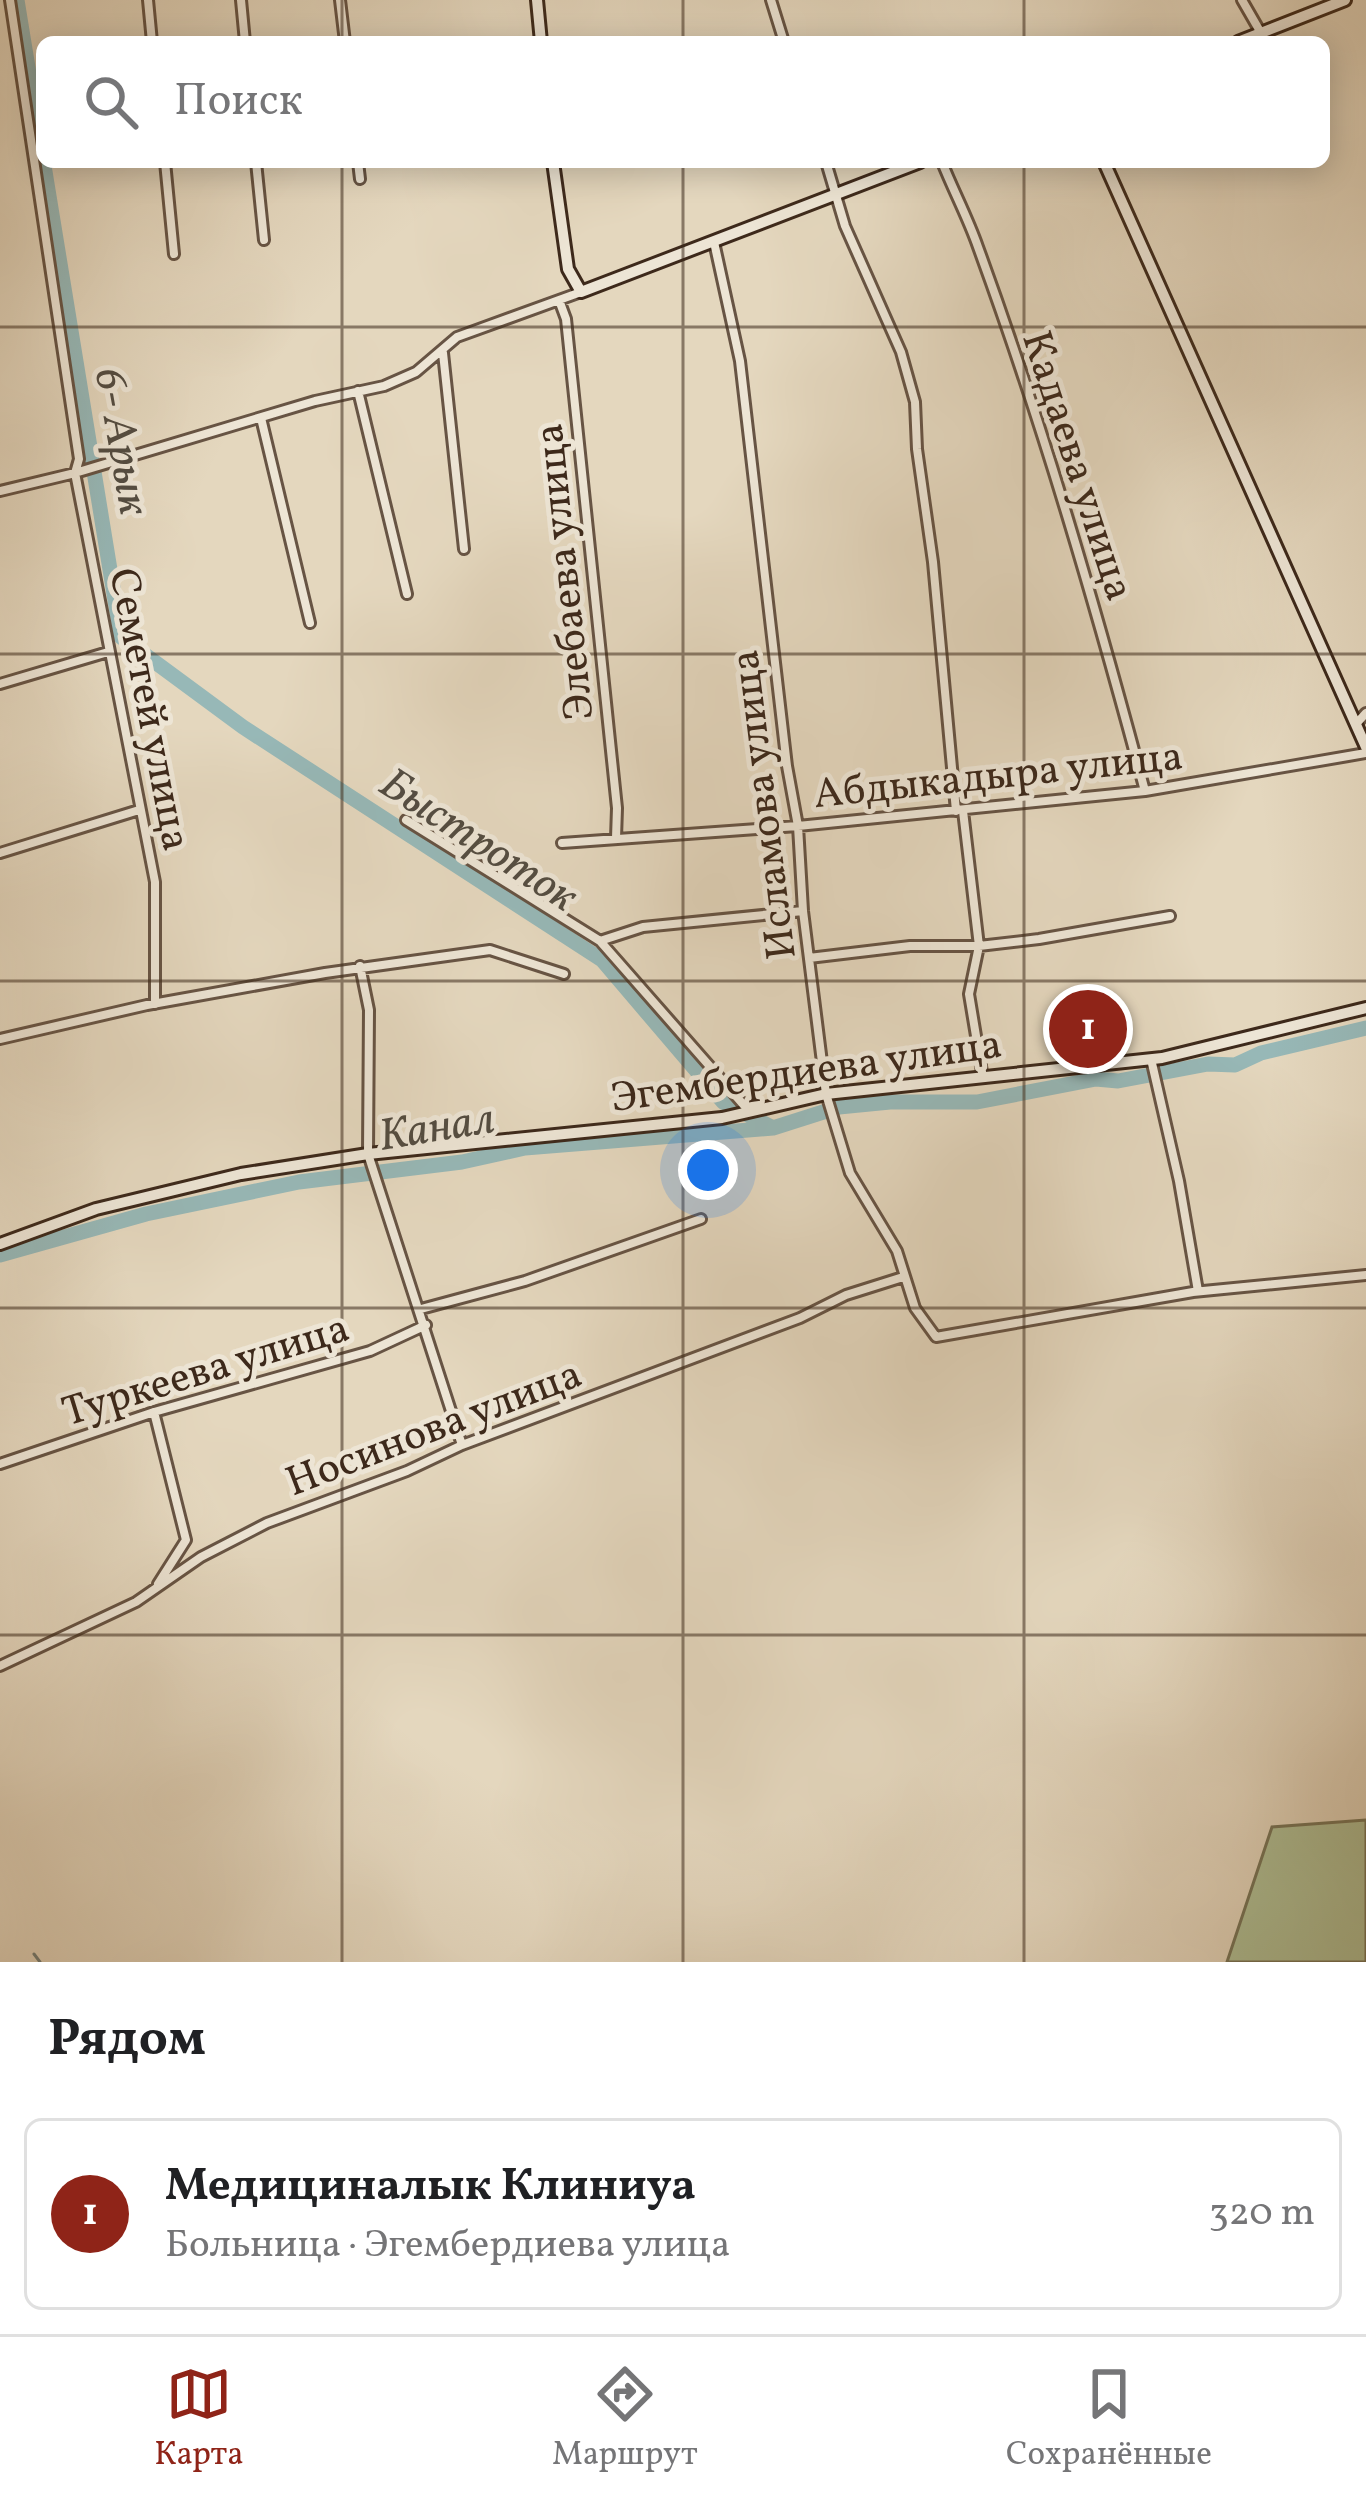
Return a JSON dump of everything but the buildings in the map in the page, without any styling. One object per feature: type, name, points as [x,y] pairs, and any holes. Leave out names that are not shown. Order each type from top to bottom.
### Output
[{"type":"street","name":"Семетей улица","points":[[10,0],[80,459],[75,473],[155,882],[155,1004]]},
{"type":"street","points":[[148,0],[151,36]]},
{"type":"street","points":[[242,0],[245,36]]},
{"type":"street","points":[[340,0],[344,36]]},
{"type":"street","points":[[537,0],[540,36]]},
{"type":"street","points":[[771,0],[782,36]]},
{"type":"street","points":[[1242,0],[1261,33]]},
{"type":"street","points":[[1253,36],[1346,0]]},
{"type":"street","points":[[166,168],[174,254]]},
{"type":"street","points":[[257,168],[264,240]]},
{"type":"street","points":[[359,168],[360,179]]},
{"type":"street","points":[[554,168],[568,269],[581,292]]},
{"type":"street","points":[[828,168],[845,226],[901,352],[915,402],[959,811],[979,946],[969,994],[983,1078]]},
{"type":"street","points":[[0,491],[416,372],[457,337],[904,168]]},
{"type":"street","name":"Кадаева улица","points":[[945,168],[977,243],[1095,605],[1145,791]]},
{"type":"street","points":[[1106,168],[1366,750]]},
{"type":"street","name":"Исламова улица","points":[[714,242],[740,361],[826,1094],[850,1173],[897,1251],[915,1307],[936,1337],[1198,1291]]},
{"type":"street","name":"Элебаева улица","points":[[559,300],[566,319],[617,808],[616,838]]},
{"type":"street","points":[[443,352],[464,548]]},
{"type":"street","points":[[358,392],[407,594]]},
{"type":"street","points":[[261,418],[310,623]]},
{"type":"street","points":[[0,684],[108,652]]},
{"type":"street","points":[[1356,724],[1366,713]]},
{"type":"street","name":"Абдыкадыра улица","points":[[562,843],[798,826],[1145,791],[1366,750]]},
{"type":"street","points":[[0,853],[139,810]]},
{"type":"street","points":[[406,820],[600,941],[751,1112]]},
{"type":"street","points":[[600,941],[643,927],[803,911]]},
{"type":"street","points":[[809,958],[910,946],[979,946],[1170,916]]},
{"type":"street","points":[[0,1040],[155,1004],[359,967],[490,950],[565,974]]},
{"type":"street","points":[[359,967],[369,1010],[368,1154],[462,1445]]},
{"type":"street","name":"Эгембердиева улица","points":[[0,1244],[96,1209],[241,1174],[368,1154],[722,1118],[826,1094],[1150,1059],[1366,1008]]},
{"type":"street","points":[[1150,1059],[1179,1181],[1198,1291],[1366,1275]]},
{"type":"street","points":[[421,1310],[525,1281],[701,1220]]},
{"type":"street","name":"Носинова улица","points":[[0,1666],[119,1610],[200,1557],[267,1523],[800,1318],[846,1294],[903,1276]]},
{"type":"street","name":"Туркеева улица","points":[[0,1464],[154,1412],[370,1351],[426,1325]]},
{"type":"street","points":[[154,1412],[186,1540],[155,1589]]},
{"type":"green space","points":[[1366,1820],[1366,1962],[1227,1962],[1272,1827]]},
{"type":"waterway","name":"Быстроток","points":[[17,0],[36,116]]},
{"type":"waterway","name":"Быстроток","points":[[44,168],[121,637],[243,727],[602,960],[723,1102],[773,1128]]},
{"type":"waterway","name":"Канал","points":[[0,1255],[146,1214],[299,1182],[462,1162],[525,1148],[773,1128],[839,1107],[977,1102],[1096,1079],[1118,1081],[1208,1064],[1235,1065],[1261,1053],[1366,1028]]},
{"type":"waterway","points":[[34,1954],[40,1962]]},
{"type":"place","name":"Медициналык Клиниуа","points":[[1088,1029]]},
{"type":"water label","name":"6- Арык","points":[[124,440]]}]
